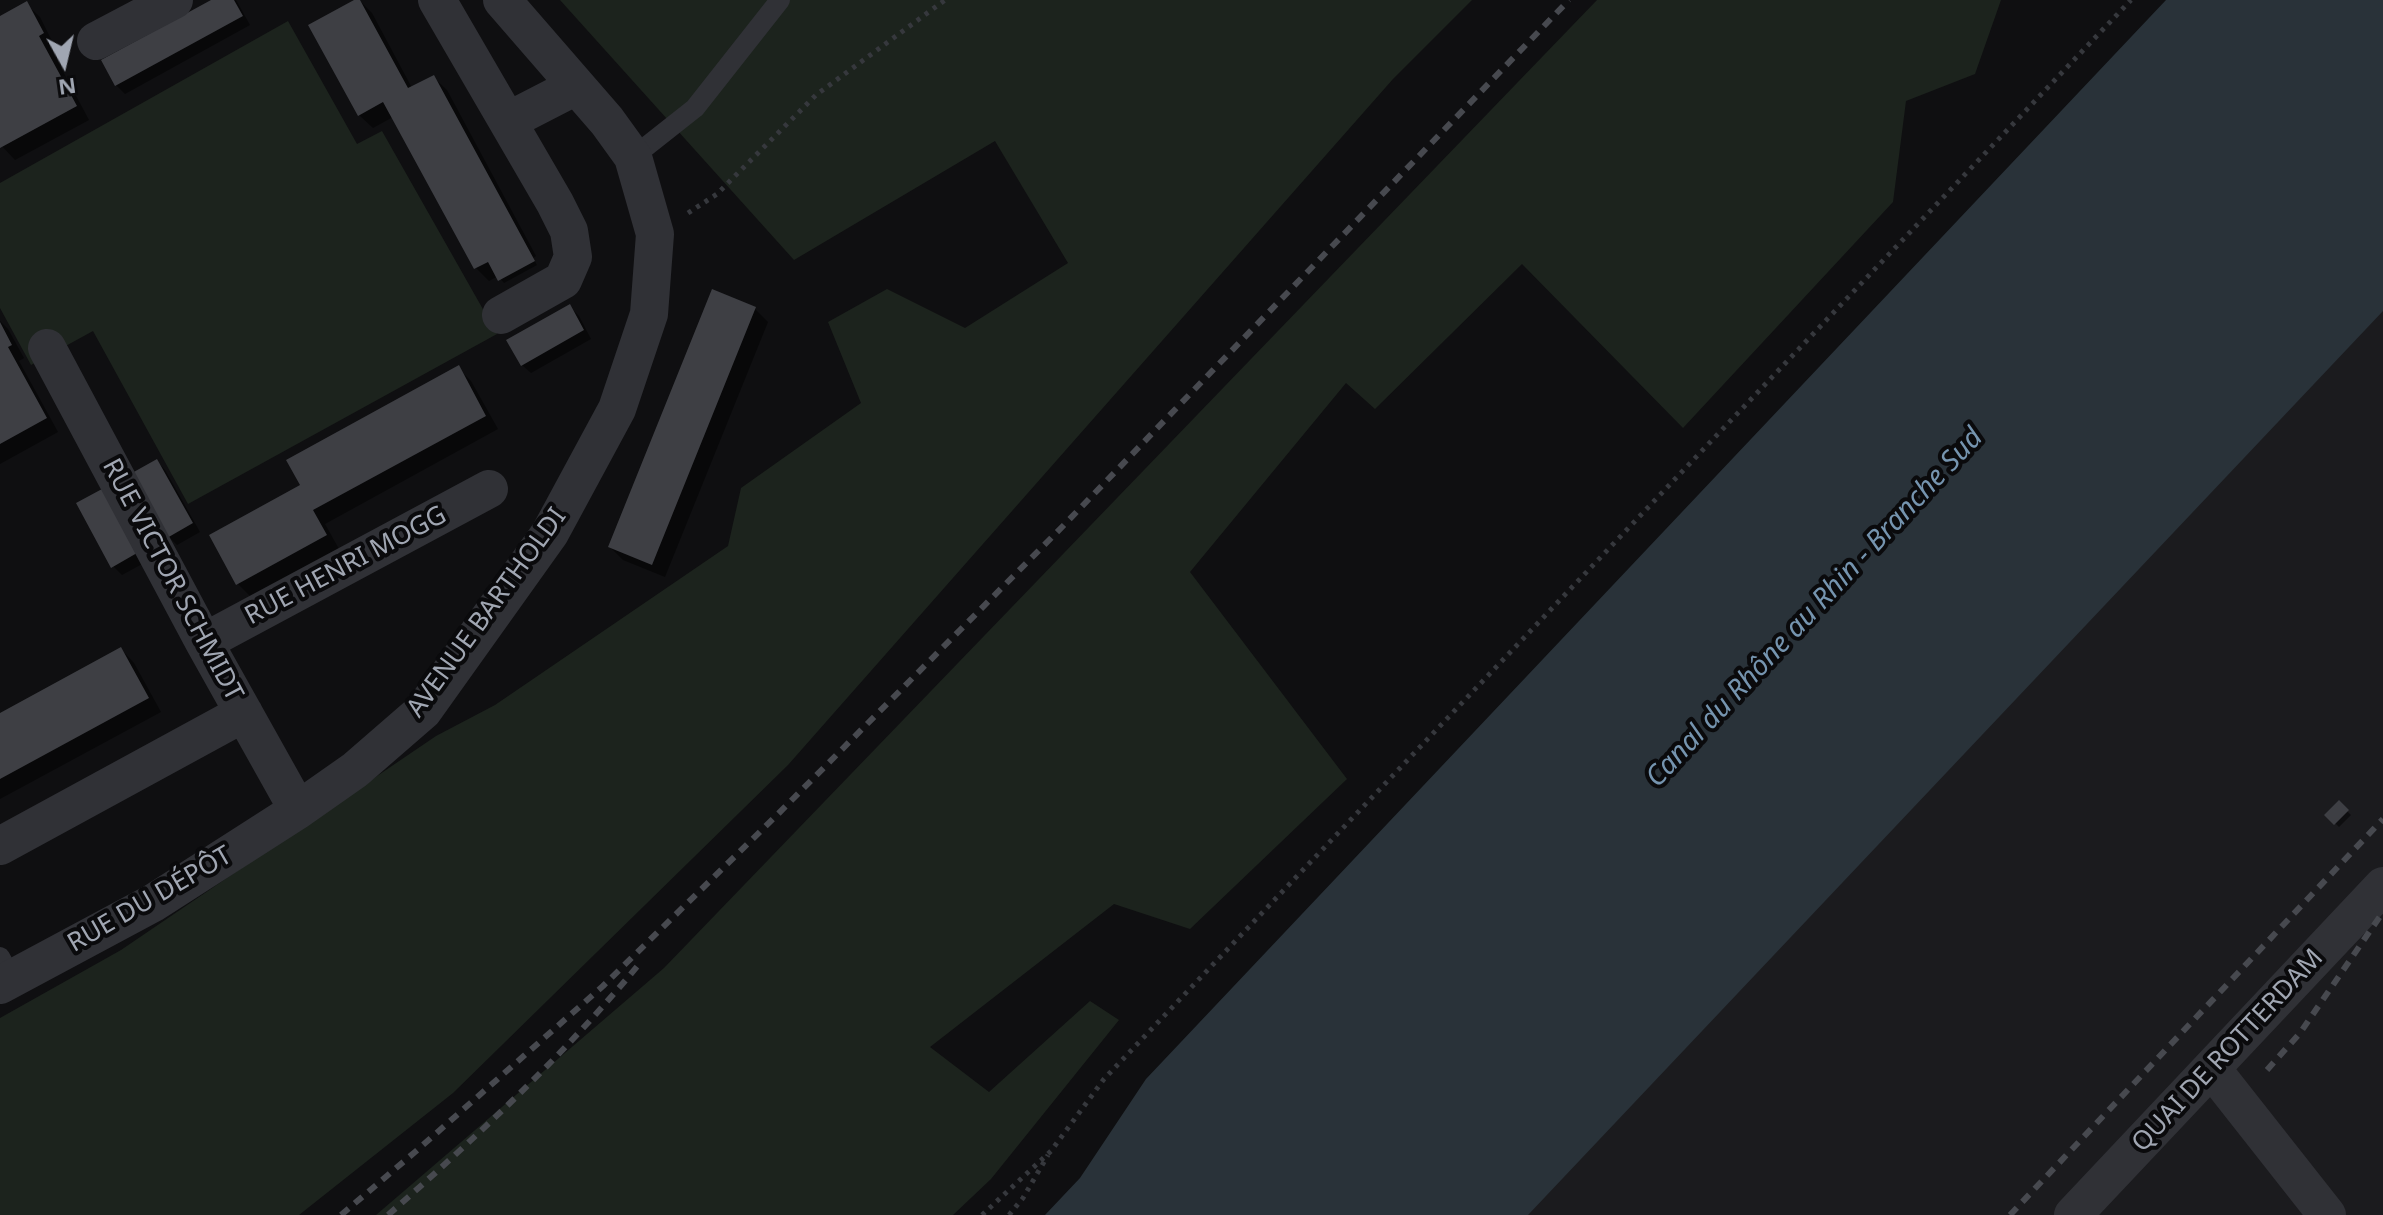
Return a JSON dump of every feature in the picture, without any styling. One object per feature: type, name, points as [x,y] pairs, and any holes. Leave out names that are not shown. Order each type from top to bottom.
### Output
[{"type":"street","points":[[96,41],[174,0]]},
{"type":"street","points":[[437,0],[569,231],[573,257],[563,280],[501,315]]},
{"type":"street","name":"AVENUE BARTHOLDI","points":[[298,810],[355,770],[423,711],[550,533],[617,409],[649,314],[655,234],[633,157],[607,121],[502,0]]},
{"type":"street","points":[[508,121],[576,86]]},
{"type":"street","name":"RUE VICTOR SCHMIDT","points":[[47,348],[298,810]]},
{"type":"street","name":"RUE HENRI MOGG","points":[[204,642],[489,489]]},
{"type":"street","points":[[0,846],[244,713]]},
{"type":"street","name":"RUE DU DÉPÔT","points":[[4,974],[153,903],[298,810]]},
{"type":"street","name":"QUAI DE ROTTERDAM","points":[[2073,1215],[2383,886]]},
{"type":"street","points":[[2212,1069],[2327,1215]]},
{"type":"lane","points":[[633,157],[695,108],[780,0]]},
{"type":"path","points":[[655,234],[717,194],[816,95],[945,0]]},
{"type":"path","points":[[1009,1215],[1104,1079],[2131,0]]},
{"type":"path","points":[[982,1215],[1051,1151]]},
{"type":"shaded area","points":[[560,0],[1472,0],[1393,79],[788,765],[453,1093],[299,1215],[0,1215],[0,1018],[121,950],[436,736],[495,705],[728,546],[741,488],[861,403],[828,322],[887,289],[965,328],[1068,263],[995,141],[794,260]]},
{"type":"shaded area","points":[[1597,0],[2001,0],[1975,74],[1906,101],[1893,202],[1683,428],[1522,264],[1375,409],[1346,383],[1190,572],[1347,779],[1190,929],[1114,904],[930,1047],[989,1092],[1090,1001],[1119,1020],[991,1179],[953,1215],[376,1215],[664,968]]},
{"type":"shaded area","points":[[288,21],[357,144],[382,131],[497,334],[188,504],[93,331],[31,365],[0,308],[0,183]]},
{"type":"shaded area","points":[[2383,310],[2383,1215],[1527,1215]]},
{"type":"water","name":"Canal du Rhône au Rhin - Branche Sud","points":[[2166,0],[2383,0],[2383,311],[1528,1215],[1045,1215],[1080,1178],[1146,1079]]},
{"type":"building","points":[[211,0],[234,0],[243,16],[115,86],[101,60]]},
{"type":"building","points":[[354,0],[360,0],[408,88],[434,75],[535,261],[498,281],[488,262],[474,269],[383,102],[358,116],[308,25]]},
{"type":"building","points":[[27,1],[44,33],[39,36],[77,106],[0,148],[0,16]]},
{"type":"building","points":[[712,289],[756,307],[652,565],[608,547]]},
{"type":"building","points":[[570,304],[584,330],[521,366],[506,340]]},
{"type":"building","points":[[0,322],[12,345],[8,347],[47,418],[0,444]]},
{"type":"building","points":[[459,365],[486,416],[313,510],[327,535],[236,585],[209,535],[300,485],[286,460]]},
{"type":"building","points":[[157,459],[193,523],[167,538],[132,473]]},
{"type":"building","points":[[102,489],[137,553],[111,568],[76,503]]},
{"type":"building","points":[[121,647],[149,698],[0,779],[0,713]]},
{"type":"building","points":[[2339,800],[2349,810],[2334,825],[2324,815]]},
{"type":"railway","points":[[341,1215],[603,986],[779,813],[1064,525],[1569,0]]},
{"type":"railway","points":[[2010,1215],[2383,819]]},
{"type":"railway","points":[[2267,1070],[2300,1033],[2383,912]]},
{"type":"railway","points":[[388,1215],[519,1094],[640,963]]}]
